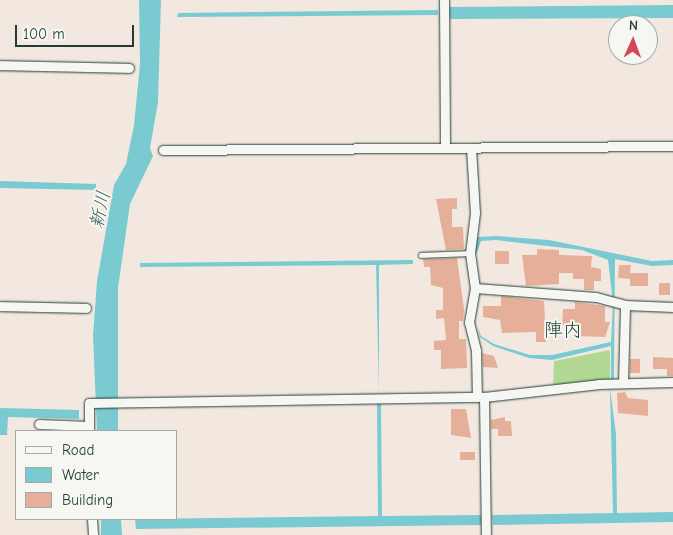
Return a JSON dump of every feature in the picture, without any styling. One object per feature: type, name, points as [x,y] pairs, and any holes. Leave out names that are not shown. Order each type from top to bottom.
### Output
[{"type":"street","points":[[444,0],[445,148]]},
{"type":"street","points":[[0,65],[129,68]]},
{"type":"street","points":[[163,150],[673,146]]},
{"type":"street","points":[[471,148],[475,213],[470,254],[475,288],[470,322],[476,351],[481,397],[486,535]]},
{"type":"street","points":[[475,288],[673,307]]},
{"type":"street","points":[[618,303],[623,383]]},
{"type":"street","points":[[0,306],[86,308]]},
{"type":"street","points":[[39,424],[89,429],[89,403],[481,397],[623,383],[673,382]]},
{"type":"street","points":[[92,520],[93,535]]},
{"type":"lane","points":[[421,255],[470,254]]},
{"type":"green space","points":[[610,350],[610,381],[553,386],[554,361]]},
{"type":"water","points":[[139,0],[161,0],[158,102],[150,148],[153,156],[130,204],[118,288],[118,430],[97,430],[93,335],[97,281],[114,185],[126,164],[134,125],[140,64]]},
{"type":"water","points":[[673,5],[673,18],[658,18],[658,15],[608,15],[608,18],[450,19],[449,7]]},
{"type":"water","points":[[438,10],[438,15],[177,17],[178,13]]},
{"type":"water","points":[[0,181],[96,184],[96,190],[0,188]]},
{"type":"water","points":[[496,236],[549,240],[652,261],[673,260],[673,265],[652,266],[615,259],[614,379],[611,380],[611,346],[552,360],[529,358],[493,346],[480,337],[478,328],[481,336],[494,344],[530,355],[552,355],[611,342],[613,303],[608,260],[582,250],[496,240],[481,241],[477,253],[474,251],[478,237]]},
{"type":"water","points":[[413,260],[413,264],[379,265],[379,393],[376,265],[140,267],[140,263]]},
{"type":"water","points":[[610,388],[616,434],[617,513],[673,512],[673,522],[493,525],[492,515],[613,513]]},
{"type":"water","points":[[377,404],[381,404],[382,516],[481,515],[481,525],[136,529],[135,520],[178,520],[178,518],[378,516]]},
{"type":"water","points":[[0,408],[79,410],[79,419],[8,417],[7,435],[0,435]]},
{"type":"water","points":[[101,520],[121,520],[122,535],[101,535]]},
{"type":"building","points":[[457,198],[457,209],[452,209],[452,227],[463,227],[464,249],[446,250],[436,199]]},
{"type":"building","points":[[537,249],[559,250],[559,255],[592,256],[591,267],[601,269],[601,281],[594,281],[594,290],[584,290],[584,279],[573,279],[573,273],[559,273],[559,284],[526,286],[522,255],[537,255]]},
{"type":"building","points":[[495,251],[509,251],[509,264],[495,264]]},
{"type":"building","points":[[457,258],[464,309],[463,321],[459,321],[459,339],[466,339],[467,368],[441,369],[441,350],[434,350],[434,341],[446,340],[444,318],[436,319],[436,310],[443,310],[443,288],[431,285],[430,267],[424,267],[423,259]]},
{"type":"building","points":[[619,265],[631,265],[630,273],[648,273],[648,286],[630,286],[630,279],[618,278]]},
{"type":"building","points":[[659,283],[670,283],[670,295],[659,295]]},
{"type":"building","points":[[501,296],[544,301],[546,342],[536,342],[536,332],[502,333],[500,320],[483,317],[483,306],[501,306]]},
{"type":"building","points":[[575,302],[605,306],[605,322],[610,322],[605,337],[576,336],[576,326],[562,325],[563,309],[575,309]]},
{"type":"building","points":[[482,353],[494,356],[498,368],[483,367]]},
{"type":"building","points":[[653,357],[673,358],[673,376],[667,376],[667,369],[653,369]]},
{"type":"building","points":[[630,359],[640,359],[640,373],[630,373]]},
{"type":"building","points":[[625,392],[628,398],[648,400],[648,416],[618,413],[617,393]]},
{"type":"building","points":[[451,409],[466,409],[471,438],[451,435]]},
{"type":"building","points":[[505,417],[505,421],[511,421],[512,436],[498,436],[498,429],[491,429],[491,420]]},
{"type":"building","points":[[460,452],[475,452],[475,460],[460,460]]},
{"type":"district","name":"陣内","points":[[563,331]]},
{"type":"water label","name":"新川","points":[[101,210]]}]
